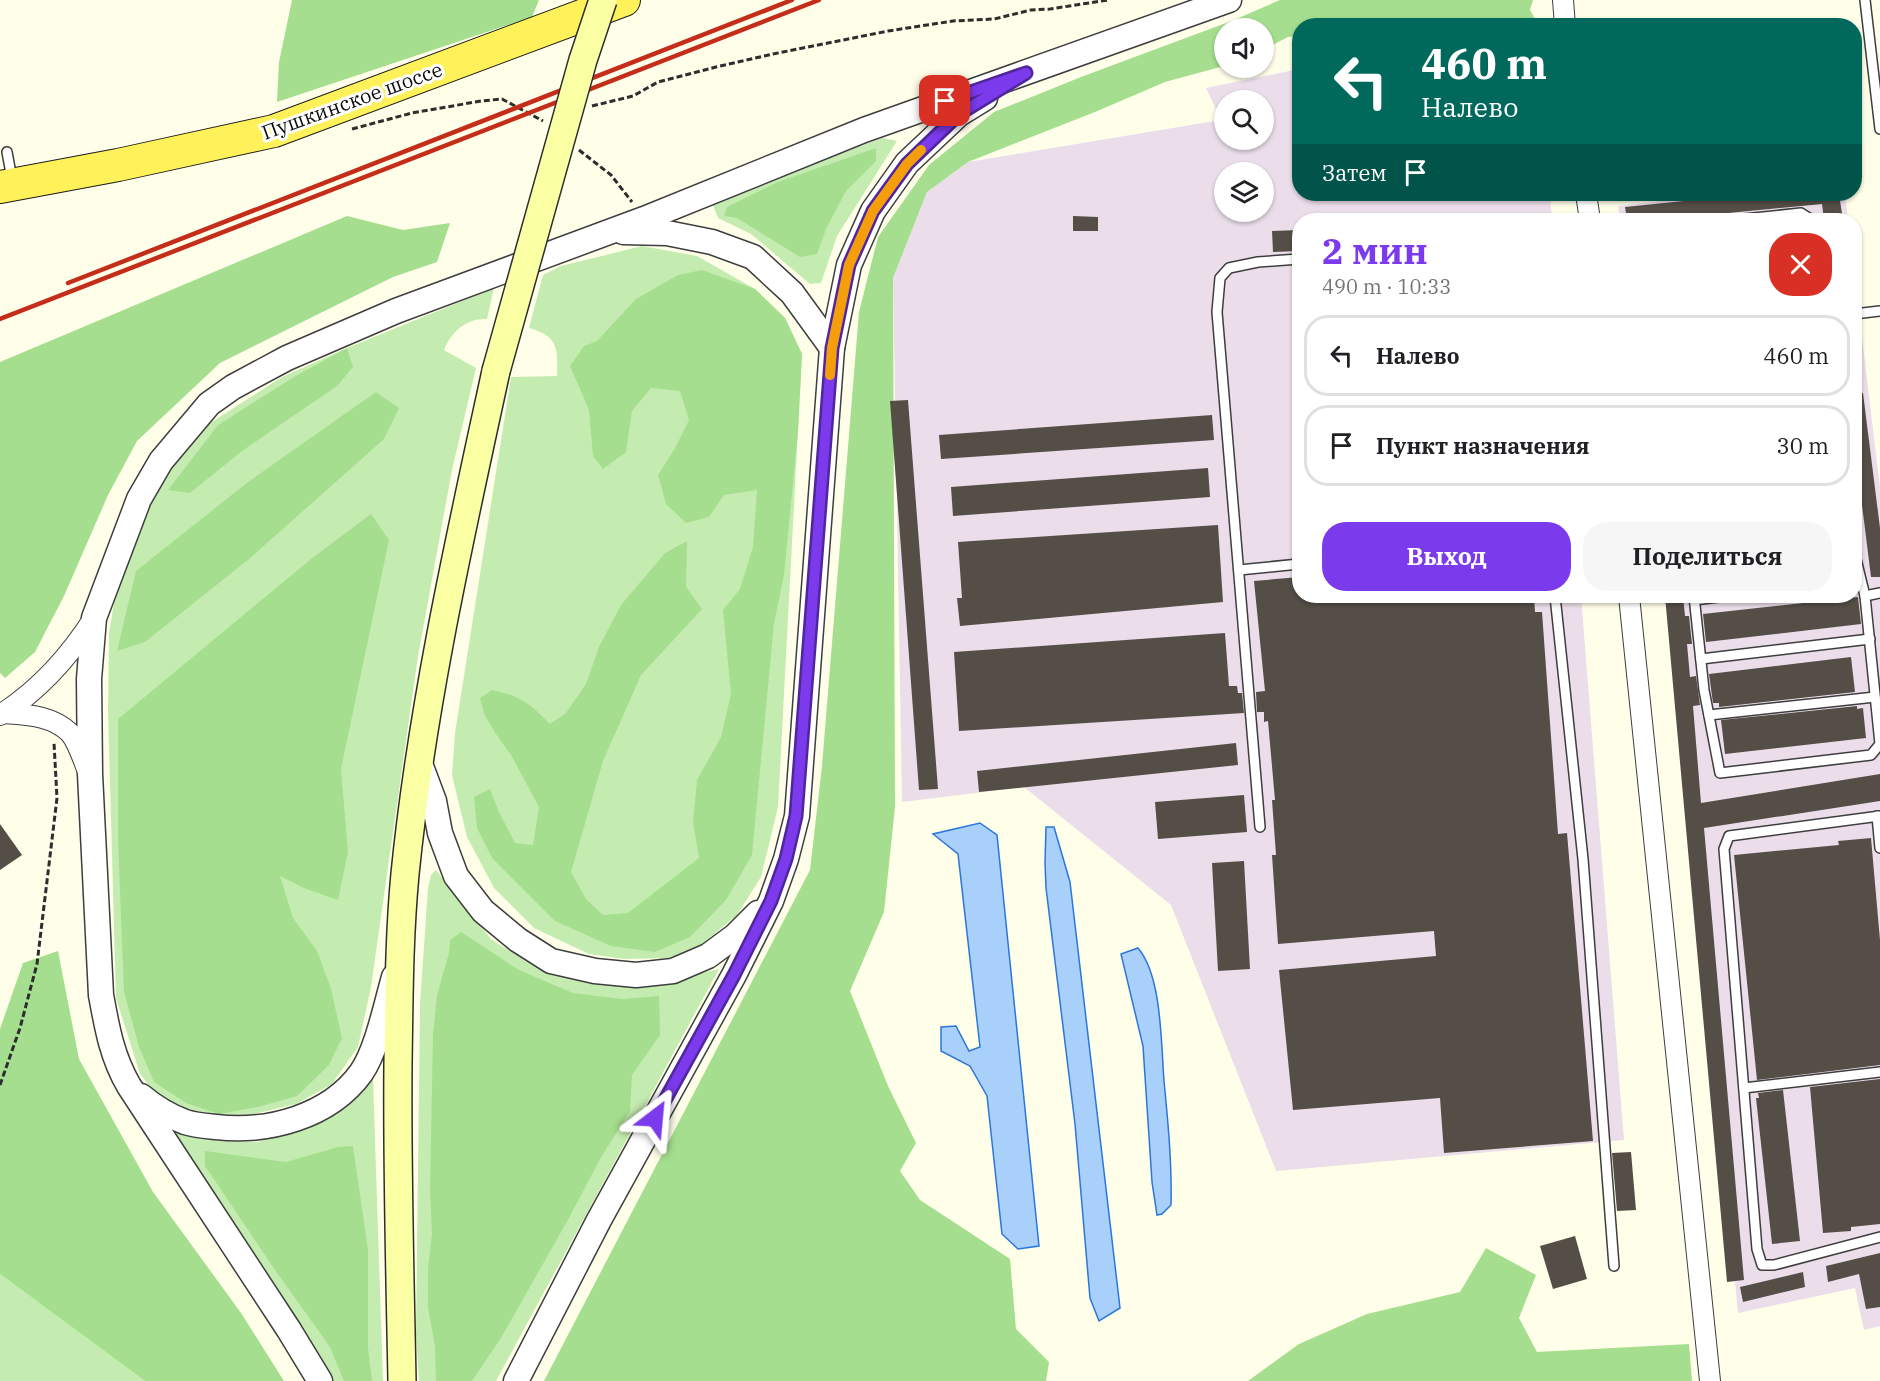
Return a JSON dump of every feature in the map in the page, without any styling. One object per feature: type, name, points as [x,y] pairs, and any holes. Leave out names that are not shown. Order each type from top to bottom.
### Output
[{"type":"main road","points":[[402,1381],[397,1169],[399,960],[405,874],[419,760],[459,539],[496,371],[583,60],[603,0]]},
{"type":"main road","name":"Пушкинское шоссе","points":[[6,185],[118,165],[274,131],[624,0]]},
{"type":"street","points":[[2,714],[53,673],[77,645],[94,618],[140,500],[161,461],[209,404],[242,382],[287,358],[396,312],[644,219],[864,130],[1229,0]]},
{"type":"street","points":[[1563,0],[1564,18]]},
{"type":"street","points":[[516,1381],[599,1220],[734,975],[771,901],[786,859],[796,816],[832,348],[849,265],[873,211],[907,164],[959,114],[1026,73]]},
{"type":"street","points":[[607,232],[667,233],[712,242],[753,256],[792,293],[832,348]]},
{"type":"street","points":[[1630,603],[1710,1381]]},
{"type":"street","points":[[94,618],[89,679],[90,774],[101,995],[112,1050],[129,1086],[283,1320],[320,1381]]},
{"type":"street","points":[[2,714],[32,715],[52,720],[71,734],[90,774]]},
{"type":"street","points":[[419,760],[434,801],[440,833],[456,876],[483,911],[518,940],[551,961],[595,971],[636,975],[673,971],[708,956],[735,936],[771,901]]},
{"type":"street","points":[[129,1086],[150,1104],[167,1114],[186,1122],[208,1126],[229,1129],[267,1127],[307,1114],[342,1092],[365,1066],[399,960]]},
{"type":"lane","points":[[1865,0],[1880,129]]},
{"type":"lane","points":[[6,185],[7,152]]},
{"type":"lane","points":[[1260,827],[1217,312],[1220,278],[1229,268],[1258,262],[1292,260]]},
{"type":"lane","points":[[1862,313],[1880,311]]},
{"type":"lane","points":[[1239,570],[1292,565]]},
{"type":"lane","points":[[1695,603],[1709,715],[1720,773],[1871,755],[1880,744],[1866,596],[1862,588]]},
{"type":"lane","points":[[1866,596],[1880,593]]},
{"type":"lane","points":[[1556,603],[1583,859],[1614,1266]]},
{"type":"lane","points":[[1701,659],[1870,639]]},
{"type":"lane","points":[[1709,715],[1875,697]]},
{"type":"lane","points":[[1880,848],[1879,816],[1729,836],[1724,849],[1757,1249],[1762,1265],[1774,1265],[1880,1237]]},
{"type":"lane","points":[[1744,1088],[1880,1072]]},
{"type":"path","points":[[582,109],[633,96],[658,82],[773,54],[888,31],[953,21],[993,19],[1031,10],[1108,0]]},
{"type":"path","points":[[367,125],[423,111],[481,100],[502,99],[549,126]]},
{"type":"path","points":[[543,121],[553,118]]},
{"type":"path","points":[[577,148],[611,175],[644,219]]},
{"type":"path","points":[[0,1085],[20,1028],[37,964],[57,798],[52,720]]},
{"type":"shaded area","points":[[1292,70],[1292,201],[1551,201],[1551,213],[1292,213],[1292,603],[1582,603],[1624,1140],[1276,1171],[1171,905],[1024,787],[902,802],[893,278],[927,192],[968,162],[1214,121],[1214,150],[1274,150],[1274,90],[1214,90],[1214,105],[1206,88],[1255,78],[1274,78],[1274,74]]},
{"type":"shaded area","points":[[1659,201],[1846,201],[1847,213],[1619,213],[1618,206]]},
{"type":"shaded area","points":[[1862,338],[1880,488],[1880,1326],[1864,1330],[1855,1288],[1738,1313],[1670,603],[1862,603]]},
{"type":"green space","points":[[292,0],[539,0],[532,17],[277,102],[279,62]]},
{"type":"green space","points":[[1280,0],[1533,0],[1530,10],[1534,18],[1292,18],[1292,37],[1274,44],[1274,18],[1239,18]]},
{"type":"green space","points":[[1214,27],[1214,69],[1165,82],[968,162],[927,192],[893,278],[895,807],[884,912],[850,991],[888,1086],[916,1143],[900,1171],[920,1200],[1010,1259],[1016,1329],[1049,1362],[1046,1381],[544,1381],[810,870],[822,766],[859,312],[878,237],[929,165],[994,112]]},
{"type":"green space","points":[[883,138],[897,141],[837,236],[821,283],[810,284],[751,234],[718,218],[713,205],[720,197]]},
{"type":"green space","points":[[876,148],[876,161],[846,191],[826,229],[817,254],[800,257],[737,218],[724,216],[727,207],[778,182]]},
{"type":"green space","points":[[347,216],[403,230],[450,223],[437,262],[393,277],[220,363],[137,441],[108,495],[64,596],[35,652],[5,678],[0,673],[0,362]]},
{"type":"green space","points":[[642,246],[697,256],[755,289],[785,318],[802,354],[778,807],[761,877],[737,915],[702,944],[668,958],[624,959],[589,954],[534,928],[494,888],[467,837],[452,775],[455,733],[511,377],[557,376],[554,344],[546,335],[529,328],[543,275],[561,266]]},
{"type":"green space","points":[[702,270],[755,289],[785,318],[802,354],[798,432],[784,575],[774,623],[752,855],[726,900],[690,937],[655,952],[611,946],[555,921],[492,858],[477,828],[474,797],[490,789],[515,843],[533,845],[539,807],[511,755],[484,714],[480,698],[492,690],[511,695],[530,706],[550,724],[566,713],[586,684],[599,647],[621,605],[665,553],[687,541],[686,587],[702,609],[641,675],[603,761],[571,872],[586,899],[603,915],[628,913],[699,858],[693,822],[697,780],[721,737],[731,694],[723,610],[740,589],[753,547],[757,490],[724,495],[709,517],[686,523],[666,504],[658,475],[689,420],[680,391],[651,388],[632,411],[626,452],[603,469],[593,456],[589,410],[570,366],[584,346],[597,341],[636,299],[678,275]]},
{"type":"green space","points":[[494,288],[487,319],[472,321],[460,327],[444,350],[476,368],[452,470],[418,656],[371,987],[358,1047],[332,1084],[296,1104],[245,1116],[204,1113],[178,1106],[155,1093],[140,1074],[116,998],[108,710],[109,633],[115,597],[143,510],[196,432],[282,377]]},
{"type":"green space","points":[[347,348],[353,367],[337,386],[242,451],[190,493],[168,490],[218,425],[294,377]]},
{"type":"green space","points":[[376,392],[399,408],[384,439],[249,559],[145,642],[117,651],[136,571],[248,482]]},
{"type":"green space","points":[[371,514],[389,540],[341,769],[348,852],[338,900],[304,888],[280,876],[293,918],[317,951],[331,989],[342,1038],[329,1065],[297,1096],[258,1107],[219,1114],[186,1103],[154,1082],[139,1047],[124,992],[118,840],[118,719],[311,559]]},
{"type":"green space","points":[[436,870],[491,939],[539,970],[591,984],[641,987],[719,969],[496,1381],[419,1381],[416,1334],[420,1004],[428,888],[431,875]]},
{"type":"green space","points":[[461,932],[519,970],[573,993],[622,999],[659,996],[660,1035],[632,1075],[630,1111],[600,1159],[501,1338],[472,1381],[436,1381],[435,1346],[428,1308],[428,1269],[432,1233],[430,1191],[433,1035],[437,995],[449,953],[450,940]]},
{"type":"green space","points":[[58,951],[79,1059],[153,1192],[241,1313],[284,1381],[145,1381],[0,1274],[0,1029],[23,963]]},
{"type":"green space","points":[[373,1079],[383,1381],[329,1381],[319,1361],[174,1131],[217,1141],[258,1142],[312,1126],[356,1096]]},
{"type":"green space","points":[[353,1146],[368,1250],[368,1348],[372,1381],[344,1381],[330,1347],[205,1166],[205,1151],[286,1162],[338,1147]]},
{"type":"green space","points":[[1486,1248],[1536,1275],[1519,1318],[1537,1352],[1689,1344],[1692,1381],[1248,1381],[1299,1344],[1367,1314],[1460,1292]]},
{"type":"green space","points":[[0,1274],[145,1381],[0,1381]]},
{"type":"water","points":[[980,823],[997,835],[1039,1246],[1018,1249],[1002,1234],[987,1096],[970,1066],[941,1051],[941,1027],[956,1026],[969,1051],[980,1047],[958,854],[933,834]]},
{"type":"water","points":[[1046,827],[1054,827],[1070,882],[1120,1308],[1099,1321],[1090,1298],[1075,1124],[1046,888]]},
{"type":"water","points":[[1138,948],[1152,975],[1161,1030],[1171,1205],[1162,1214],[1157,1215],[1152,1182],[1143,1046],[1121,954]]},
{"type":"building","points":[[1684,201],[1840,201],[1842,213],[1823,213],[1822,204],[1729,213],[1626,213],[1625,207]]},
{"type":"building","points":[[1073,216],[1098,217],[1098,231],[1073,231]]},
{"type":"building","points":[[1292,230],[1292,251],[1273,252],[1272,231]]},
{"type":"building","points":[[1862,393],[1880,528],[1880,577],[1871,577],[1862,505]]},
{"type":"building","points":[[908,400],[938,789],[919,790],[890,401]]},
{"type":"building","points":[[1212,415],[1214,440],[941,459],[939,435]]},
{"type":"building","points":[[1208,468],[1210,497],[953,516],[951,487]]},
{"type":"building","points":[[1218,525],[1223,602],[960,626],[957,598],[962,598],[958,542]]},
{"type":"building","points":[[1292,578],[1292,603],[1534,603],[1535,612],[1542,612],[1558,834],[1567,833],[1593,1141],[1444,1153],[1440,1098],[1293,1110],[1279,970],[1436,956],[1434,931],[1278,944],[1272,855],[1276,855],[1272,800],[1275,800],[1268,721],[1264,722],[1264,712],[1257,712],[1256,692],[1265,691],[1254,581]]},
{"type":"building","points":[[1666,603],[1684,603],[1685,616],[1689,616],[1692,644],[1687,644],[1690,677],[1696,676],[1700,705],[1693,706],[1701,803],[1880,774],[1880,801],[1704,828],[1744,1280],[1727,1282]]},
{"type":"building","points":[[1803,603],[1859,603],[1861,624],[1706,642],[1703,614]]},
{"type":"building","points":[[1225,633],[1229,686],[1237,686],[1238,693],[1242,693],[1244,713],[959,731],[954,652]]},
{"type":"building","points":[[1851,657],[1855,692],[1719,707],[1719,703],[1713,703],[1709,674]]},
{"type":"building","points":[[1857,706],[1857,709],[1863,708],[1866,738],[1725,754],[1721,720]]},
{"type":"building","points":[[1236,743],[1238,765],[979,792],[977,771]]},
{"type":"building","points":[[1244,795],[1247,832],[1158,839],[1155,802]]},
{"type":"building","points":[[0,824],[22,855],[0,870]]},
{"type":"building","points":[[1871,838],[1880,940],[1880,1065],[1757,1080],[1734,855],[1839,845],[1838,841]]},
{"type":"building","points":[[1244,861],[1250,969],[1218,971],[1212,863]]},
{"type":"building","points":[[1880,1079],[1880,1224],[1851,1227],[1851,1231],[1823,1233],[1810,1087]]},
{"type":"building","points":[[1783,1090],[1800,1241],[1772,1244],[1756,1098],[1759,1098],[1758,1093]]},
{"type":"building","points":[[1631,1152],[1636,1210],[1617,1211],[1612,1153]]},
{"type":"building","points":[[1575,1236],[1587,1279],[1553,1289],[1540,1246]]},
{"type":"building","points":[[1880,1253],[1880,1307],[1866,1309],[1859,1274],[1828,1282],[1826,1266]]},
{"type":"building","points":[[1803,1272],[1805,1287],[1743,1302],[1740,1287]]},
{"type":"railway","points":[[68,283],[792,0]]},
{"type":"railway","points":[[0,319],[819,0]]},
{"type":"slow traffic","points":[[830,375],[832,348],[849,265],[873,211],[907,164],[921,150]]},
{"type":"route","points":[[655,1118],[734,975],[771,901],[786,859],[796,816],[832,348],[849,265],[873,211],[907,164],[959,114],[1026,73],[945,101]]}]
